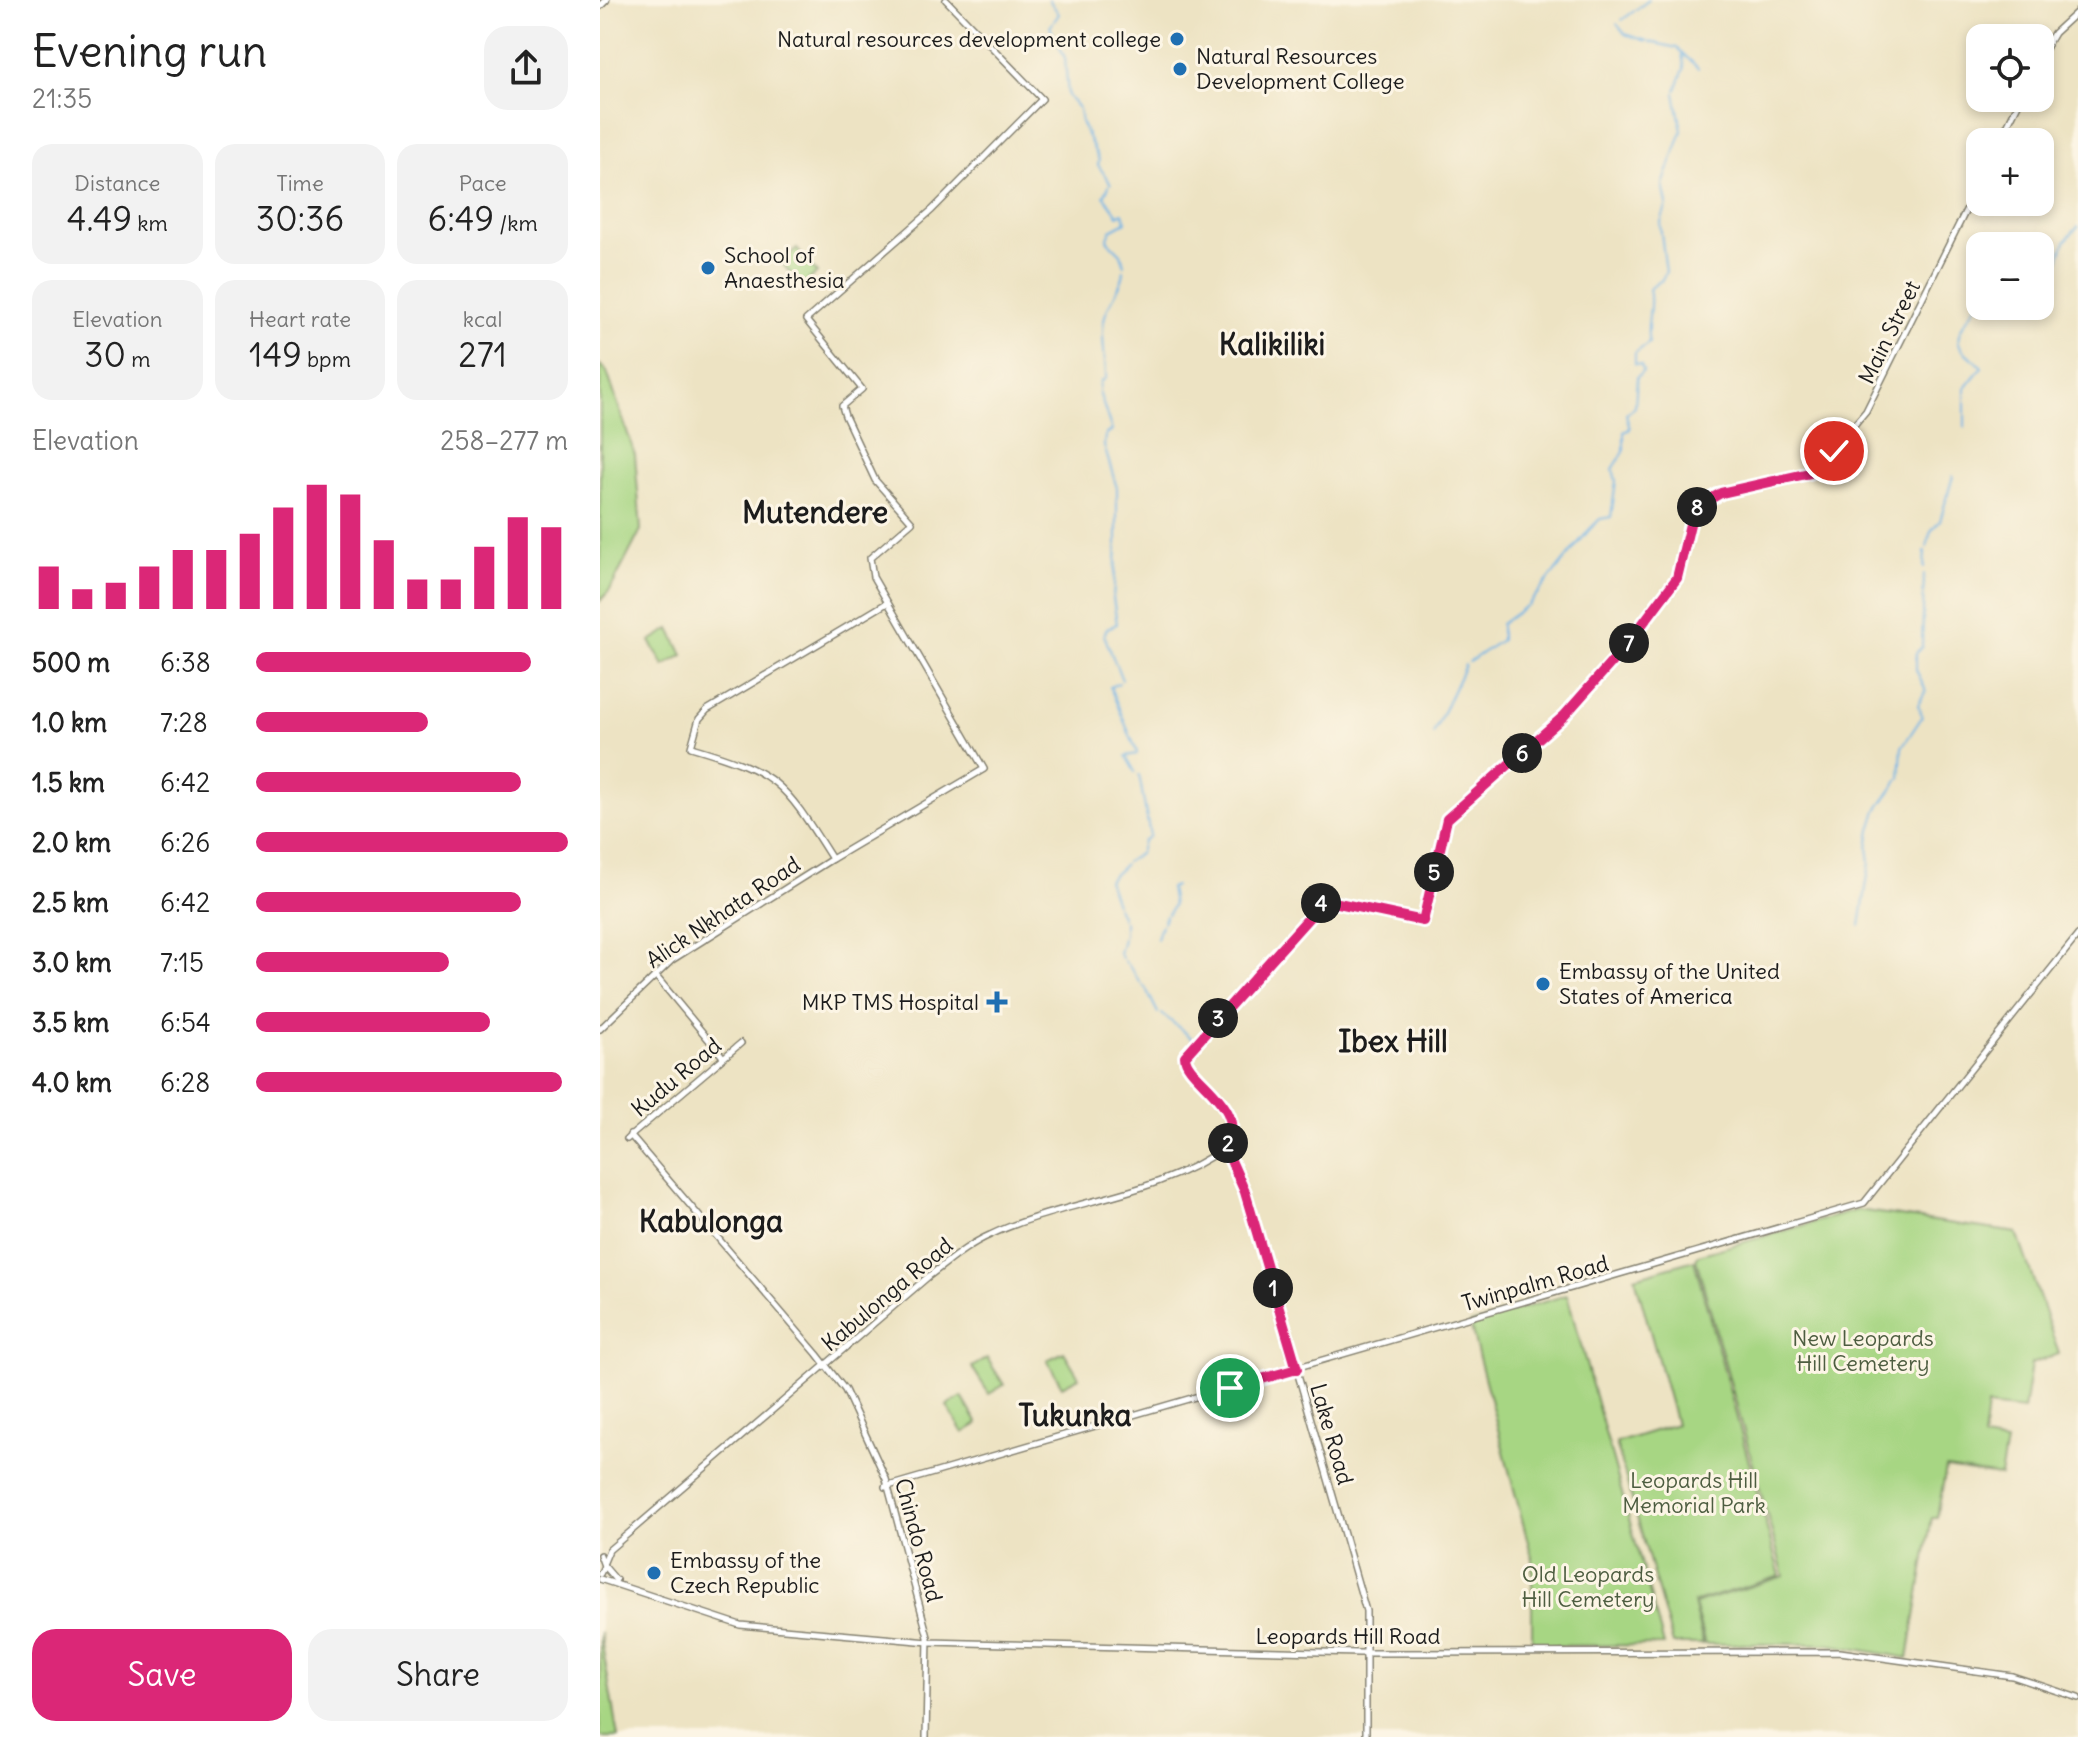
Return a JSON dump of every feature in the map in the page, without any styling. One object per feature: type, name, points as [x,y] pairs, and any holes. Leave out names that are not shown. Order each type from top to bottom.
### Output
[{"type":"main road","points":[[600,6],[606,0]]},
{"type":"main road","points":[[832,859],[784,787],[750,766],[691,747],[704,712],[887,603],[868,560],[912,522],[875,480],[845,416],[842,406],[862,389],[806,320],[932,210],[1042,99],[946,0]]},
{"type":"main road","points":[[2054,33],[2078,11]]},
{"type":"main road","name":"Main Street","points":[[1225,1147],[1230,1132],[1221,1100],[1185,1062],[1185,1056],[1195,1043],[1322,903],[1329,901],[1423,921],[1447,819],[1570,710],[1632,639],[1677,578],[1691,520],[1700,505],[1721,493],[1814,472],[1866,411],[1966,210]]},
{"type":"main road","name":"Alick Nkhata Road","points":[[600,1029],[672,960],[832,859],[984,769],[887,603]]},
{"type":"main road","name":"Twinpalm Road","points":[[1297,1369],[1864,1203],[2078,935]]},
{"type":"main road","points":[[654,976],[723,1058]]},
{"type":"main road","points":[[654,976],[723,1058]]},
{"type":"main road","name":"Kudu Road","points":[[632,1137],[741,1043],[724,1052],[716,1049]]},
{"type":"main road","points":[[623,1143],[632,1137]]},
{"type":"main road","name":"Chindo Road","points":[[632,1137],[825,1365],[853,1405],[886,1487],[927,1642],[925,1737]]},
{"type":"main road","name":"Kabulonga Road","points":[[600,1553],[614,1546],[929,1276],[978,1241],[1036,1217],[1163,1181],[1225,1147]]},
{"type":"main road","name":"Lake Road","points":[[1225,1147],[1245,1192],[1366,1611],[1366,1737]]},
{"type":"main road","points":[[886,1487],[1297,1369]]},
{"type":"main road","name":"Kabulonga Road","points":[[600,1577],[614,1546]]},
{"type":"main road","name":"Leopards Hill Road","points":[[600,1553],[604,1564],[620,1583]]},
{"type":"main road","name":"Leopards Hill Road","points":[[600,1577],[740,1625],[927,1642],[1359,1653],[1840,1652],[2012,1676],[2078,1698]]},
{"type":"green space","points":[[797,249],[817,273],[801,286],[781,262]]},
{"type":"green space","points":[[600,365],[607,372],[635,455],[641,530],[610,590],[600,601]]},
{"type":"green space","points":[[670,629],[683,655],[664,666],[650,641]]},
{"type":"green space","name":"New Leopards Hill Cemetery","points":[[1858,1210],[2017,1233],[2059,1354],[2031,1364],[2024,1410],[1987,1406],[1983,1439],[2006,1443],[2000,1476],[1946,1468],[1937,1517],[1932,1517],[1908,1658],[1827,1644],[1705,1644],[1694,1604],[1784,1576],[1696,1259],[1698,1255]]},
{"type":"green space","name":"Leopards Hill Memorial Park","points":[[1694,1260],[1780,1576],[1693,1603],[1703,1644],[1673,1644],[1616,1443],[1676,1424],[1635,1277]]},
{"type":"green space","name":"Old Leopards Hill Cemetery","points":[[1567,1295],[1664,1645],[1538,1646],[1532,1639],[1532,1557],[1470,1324]]},
{"type":"green space","points":[[1064,1352],[1079,1377],[1062,1386],[1047,1360]]},
{"type":"green space","points":[[987,1358],[1004,1385],[989,1394],[972,1367]]},
{"type":"green space","points":[[962,1397],[978,1424],[963,1433],[947,1406]]},
{"type":"green space","points":[[600,1632],[618,1737],[600,1737]]},
{"type":"waterway","points":[[1049,0],[1059,14],[1050,27],[1065,58],[1068,96],[1079,109],[1081,122],[1099,160],[1098,165],[1111,184]]},
{"type":"waterway","points":[[1622,20],[1649,0]]},
{"type":"waterway","points":[[1617,24],[1625,34],[1647,41]]},
{"type":"waterway","points":[[1650,42],[1677,48],[1698,68]]},
{"type":"waterway","points":[[1682,52],[1684,67]]},
{"type":"waterway","points":[[1676,90],[1684,69]]},
{"type":"waterway","points":[[1661,281],[1666,272],[1660,225],[1667,204],[1663,185],[1682,131],[1675,93]]},
{"type":"waterway","points":[[1109,186],[1104,196],[1118,215],[1123,213],[1126,222],[1111,230],[1107,240],[1121,254],[1124,265]]},
{"type":"waterway","points":[[2054,265],[2059,260],[2065,241],[2078,227]]},
{"type":"waterway","points":[[1099,390],[1100,382],[1106,378],[1105,316],[1124,270]]},
{"type":"waterway","points":[[1528,605],[1589,530],[1600,519],[1611,517],[1616,481],[1613,469],[1624,452],[1624,432],[1630,429],[1626,414],[1635,407],[1637,377],[1643,371],[1641,365],[1635,364],[1635,353],[1649,343],[1649,289],[1660,281]]},
{"type":"waterway","points":[[1965,427],[1965,388],[1982,367],[1959,343],[1967,320]]},
{"type":"waterway","points":[[1099,392],[1112,431],[1106,434]]},
{"type":"waterway","points":[[1105,436],[1104,446],[1117,488],[1117,545]]},
{"type":"waterway","points":[[1927,547],[1931,531],[1940,521],[1953,476]]},
{"type":"waterway","points":[[1117,548],[1113,598],[1117,624],[1107,628],[1104,635],[1122,680]]},
{"type":"waterway","points":[[1924,568],[1925,551]]},
{"type":"waterway","points":[[1860,926],[1870,862],[1868,847],[1871,830],[1877,810],[1900,778],[1902,747],[1922,717],[1918,705],[1926,690],[1916,670],[1916,653],[1922,647],[1924,574]]},
{"type":"waterway","points":[[1469,662],[1501,640],[1501,624],[1526,606]]},
{"type":"waterway","points":[[1433,734],[1465,665]]},
{"type":"waterway","points":[[1119,683],[1110,687],[1137,752]]},
{"type":"waterway","points":[[1135,772],[1126,756],[1137,754]]},
{"type":"waterway","points":[[1126,862],[1140,853],[1143,841],[1150,836],[1139,775]]},
{"type":"waterway","points":[[1116,904],[1108,880],[1124,865]]},
{"type":"waterway","points":[[1168,914],[1173,905],[1170,888],[1175,886]]},
{"type":"waterway","points":[[1117,907],[1122,918]]},
{"type":"waterway","points":[[1163,922],[1166,916]]},
{"type":"waterway","points":[[1124,921],[1124,935]]},
{"type":"waterway","points":[[1157,939],[1161,925]]},
{"type":"waterway","points":[[1122,958],[1119,953],[1123,939]]},
{"type":"waterway","points":[[1128,965],[1134,973]]},
{"type":"waterway","points":[[1135,975],[1140,982]]},
{"type":"waterway","points":[[1142,984],[1146,989]]},
{"type":"waterway","points":[[1147,991],[1158,1013]]},
{"type":"waterway","points":[[1162,1014],[1193,1039]]},
{"type":"place","name":"Natural resources development college","points":[[1177,39]]},
{"type":"place","name":"Natural Resources Development College","points":[[1180,69]]},
{"type":"place","name":"School of Anaesthesia","points":[[708,268]]},
{"type":"place","name":"Embassy of the United States of America","points":[[1543,984]]},
{"type":"place","name":"MKP TMS Hospital","points":[[997,1002]]},
{"type":"place","name":"Embassy of the Czech Republic","points":[[654,1573]]},
{"type":"district","name":"Kalikiliki","points":[[1272,344]]},
{"type":"district","name":"Mutendere","points":[[815,512]]},
{"type":"district","name":"Ibex Hill","points":[[1393,1041]]},
{"type":"district","name":"Kabulonga","points":[[711,1221]]},
{"type":"district","name":"Tukunka","points":[[1075,1415]]},
{"type":"route","points":[[1230,1388],[1297,1369],[1245,1192],[1225,1147],[1231,1135],[1224,1107],[1216,1092],[1187,1065],[1185,1056],[1322,903],[1329,901],[1423,921],[1447,819],[1564,716],[1626,646],[1677,578],[1696,509],[1707,499],[1721,493],[1810,473],[1820,468],[1834,451]]}]
